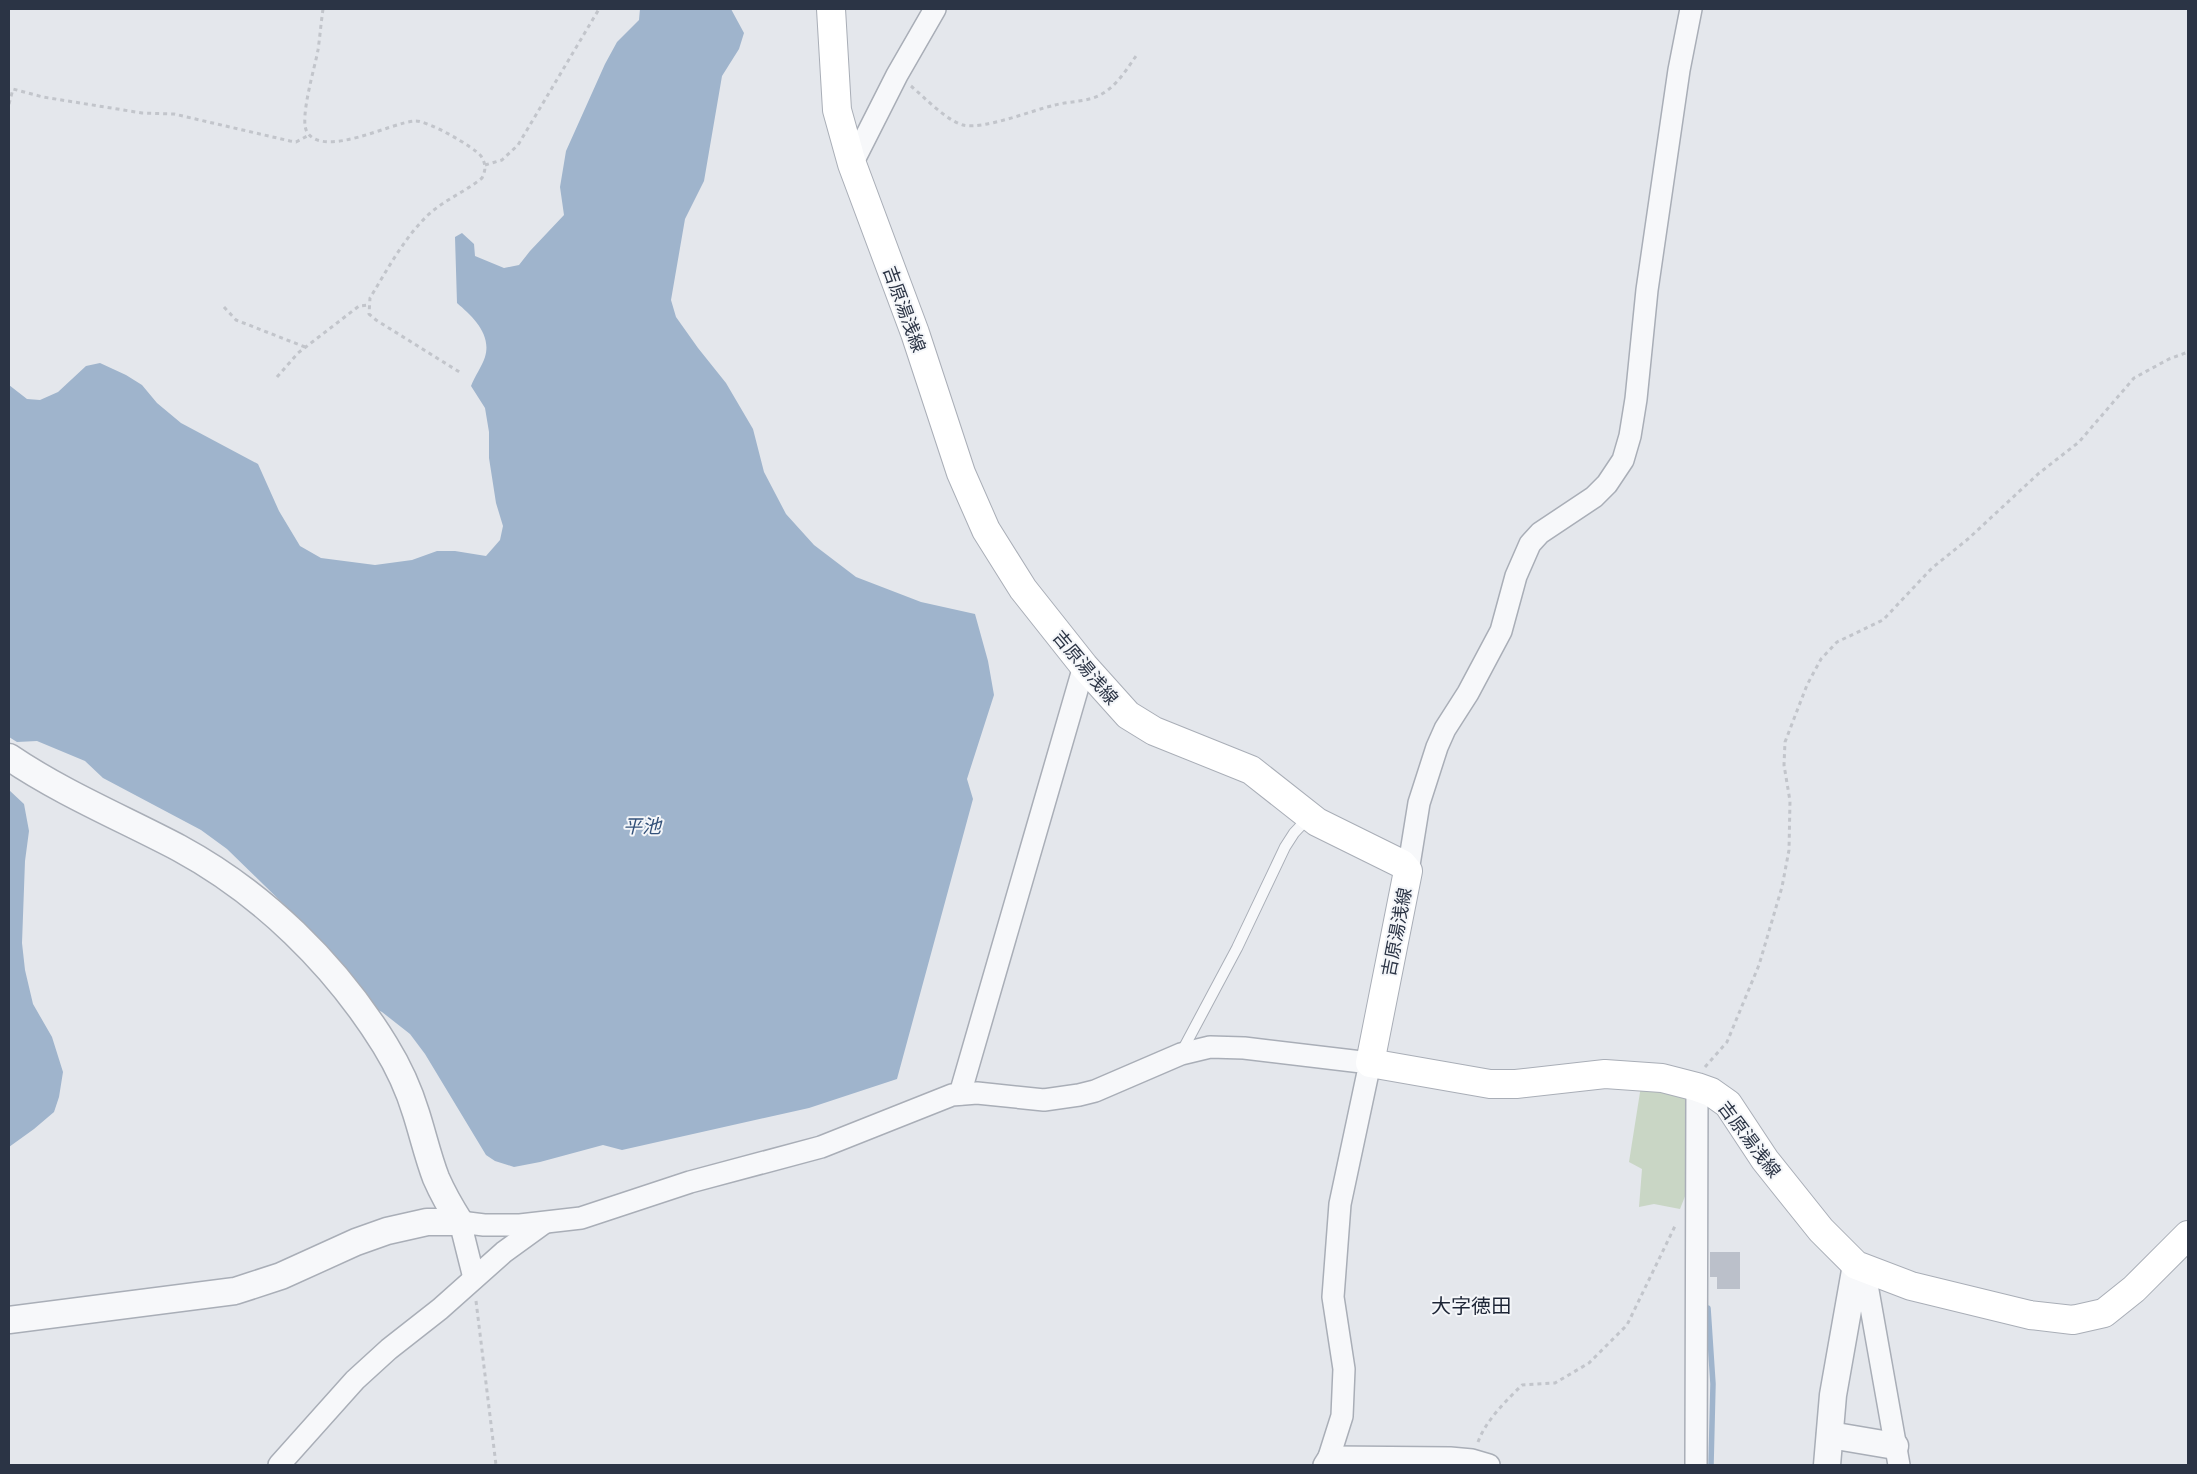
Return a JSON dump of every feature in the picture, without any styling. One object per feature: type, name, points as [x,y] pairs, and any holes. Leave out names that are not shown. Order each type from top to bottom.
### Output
[{"type":"main road","name":"吉原湯浅線","points":[[831,9],[837,110],[852,164],[914,333],[961,473],[986,530],[1023,589],[1117,705],[1137,722],[1154,732],[1251,770],[1309,817],[1402,864],[1408,871],[1370,1062],[1490,1084],[1516,1084],[1605,1074],[1631,1075],[1692,1085],[1716,1095],[1728,1104],[1771,1168],[1821,1230],[1860,1266],[1911,1286],[2030,1315],[2073,1320],[2104,1313],[2134,1290],[2188,1235]]},
{"type":"street","points":[[852,164],[897,75],[935,9]]},
{"type":"street","points":[[1408,871],[1419,803],[1437,746],[1501,631],[1516,576],[1530,544],[1540,534],[1594,497],[1608,484],[1623,460],[1630,436],[1636,398],[1647,290],[1679,70],[1692,9]]},
{"type":"street","points":[[960,1094],[1084,666]]},
{"type":"street","points":[[9,757],[68,792],[206,864],[255,899],[312,952],[350,995],[386,1047],[408,1089],[437,1179],[460,1222],[474,1278]]},
{"type":"street","points":[[9,1320],[235,1290],[281,1276],[356,1242],[387,1231],[426,1222],[460,1222],[505,1226],[580,1218],[690,1182],[821,1147],[937,1100],[960,1094],[977,1093],[1044,1100],[1080,1095],[1095,1091],[1181,1054],[1210,1047],[1235,1047],[1370,1062],[1340,1204],[1336,1238],[1333,1298],[1344,1369],[1342,1416],[1326,1461],[1480,1462]]},
{"type":"street","points":[[1692,1085],[1696,1465]]},
{"type":"street","points":[[279,1465],[354,1380],[389,1349],[440,1309],[474,1278],[544,1223]]},
{"type":"street","points":[[1830,1435],[1897,1455],[1860,1266]]},
{"type":"street","points":[[1827,1465],[1833,1395],[1860,1266]]},
{"type":"lane","points":[[1181,1054],[1236,948],[1285,847],[1294,833],[1309,817]]},
{"type":"path","points":[[323,9],[318,51],[305,116],[306,130],[309,135],[318,140],[334,141],[377,133],[414,121],[421,121],[456,138],[481,155],[485,165],[482,178],[438,207],[420,224],[397,255],[370,298],[368,305],[369,314],[376,320],[461,373]]},
{"type":"path","points":[[485,165],[502,160],[518,145],[599,9]]},
{"type":"path","points":[[897,75],[953,121],[963,125],[980,126],[1014,118],[1057,104],[1101,95],[1116,82],[1136,56]]},
{"type":"path","points":[[9,104],[13,89],[43,97],[142,114],[174,114],[296,142],[309,135]]},
{"type":"path","points":[[277,376],[305,348],[358,306],[368,305]]},
{"type":"path","points":[[224,307],[232,317],[242,323],[305,348]]},
{"type":"path","points":[[1692,1085],[1727,1042],[1760,965],[1782,887],[1789,850],[1790,802],[1784,765],[1785,742],[1807,685],[1821,659],[1836,642],[1883,620],[1932,568],[1968,539],[2038,474],[2079,442],[2134,378],[2169,359],[2188,352]]},
{"type":"path","points":[[1480,1462],[1481,1434],[1507,1400],[1522,1385],[1555,1383],[1589,1362],[1627,1325],[1680,1216]]},
{"type":"path","points":[[474,1278],[496,1465]]},
{"type":"green space","points":[[1641,1086],[1691,1097],[1693,1176],[1680,1209],[1654,1204],[1639,1207],[1642,1169],[1629,1162]]},
{"type":"water","name":"平池","points":[[640,9],[731,9],[744,33],[739,49],[722,76],[704,181],[685,219],[671,300],[676,317],[726,383],[753,429],[764,472],[786,514],[814,545],[856,577],[921,602],[975,614],[988,661],[994,695],[967,779],[973,799],[897,1079],[809,1108],[622,1150],[603,1145],[514,1167],[495,1161],[486,1155],[425,1054],[410,1034],[382,1012],[361,1002],[306,926],[227,849],[201,830],[103,778],[85,761],[37,741],[17,742],[9,737],[9,385],[27,399],[40,400],[58,392],[86,366],[100,363],[126,375],[142,385],[157,403],[181,423],[258,464],[279,511],[300,546],[321,558],[375,565],[412,560],[437,551],[455,551],[486,556],[500,540],[503,526],[496,503],[489,458],[489,432],[485,408],[471,386],[485,357],[486,341],[479,326],[457,303],[455,237],[462,233],[474,244],[475,256],[504,268],[519,265],[564,215],[560,187],[566,151],[605,64],[617,42],[639,20]]},
{"type":"water","points":[[9,790],[24,804],[29,831],[25,861],[22,943],[25,970],[33,1004],[52,1037],[63,1072],[59,1097],[54,1112],[9,1147]]},
{"type":"building","points":[[1710,1252],[1740,1252],[1740,1289],[1717,1289],[1717,1277],[1710,1277]]},
{"type":"waterway","points":[[1708,1308],[1713,1384],[1711,1465]]},
{"type":"district","name":"大字徳田","points":[[1471,1305]]}]
